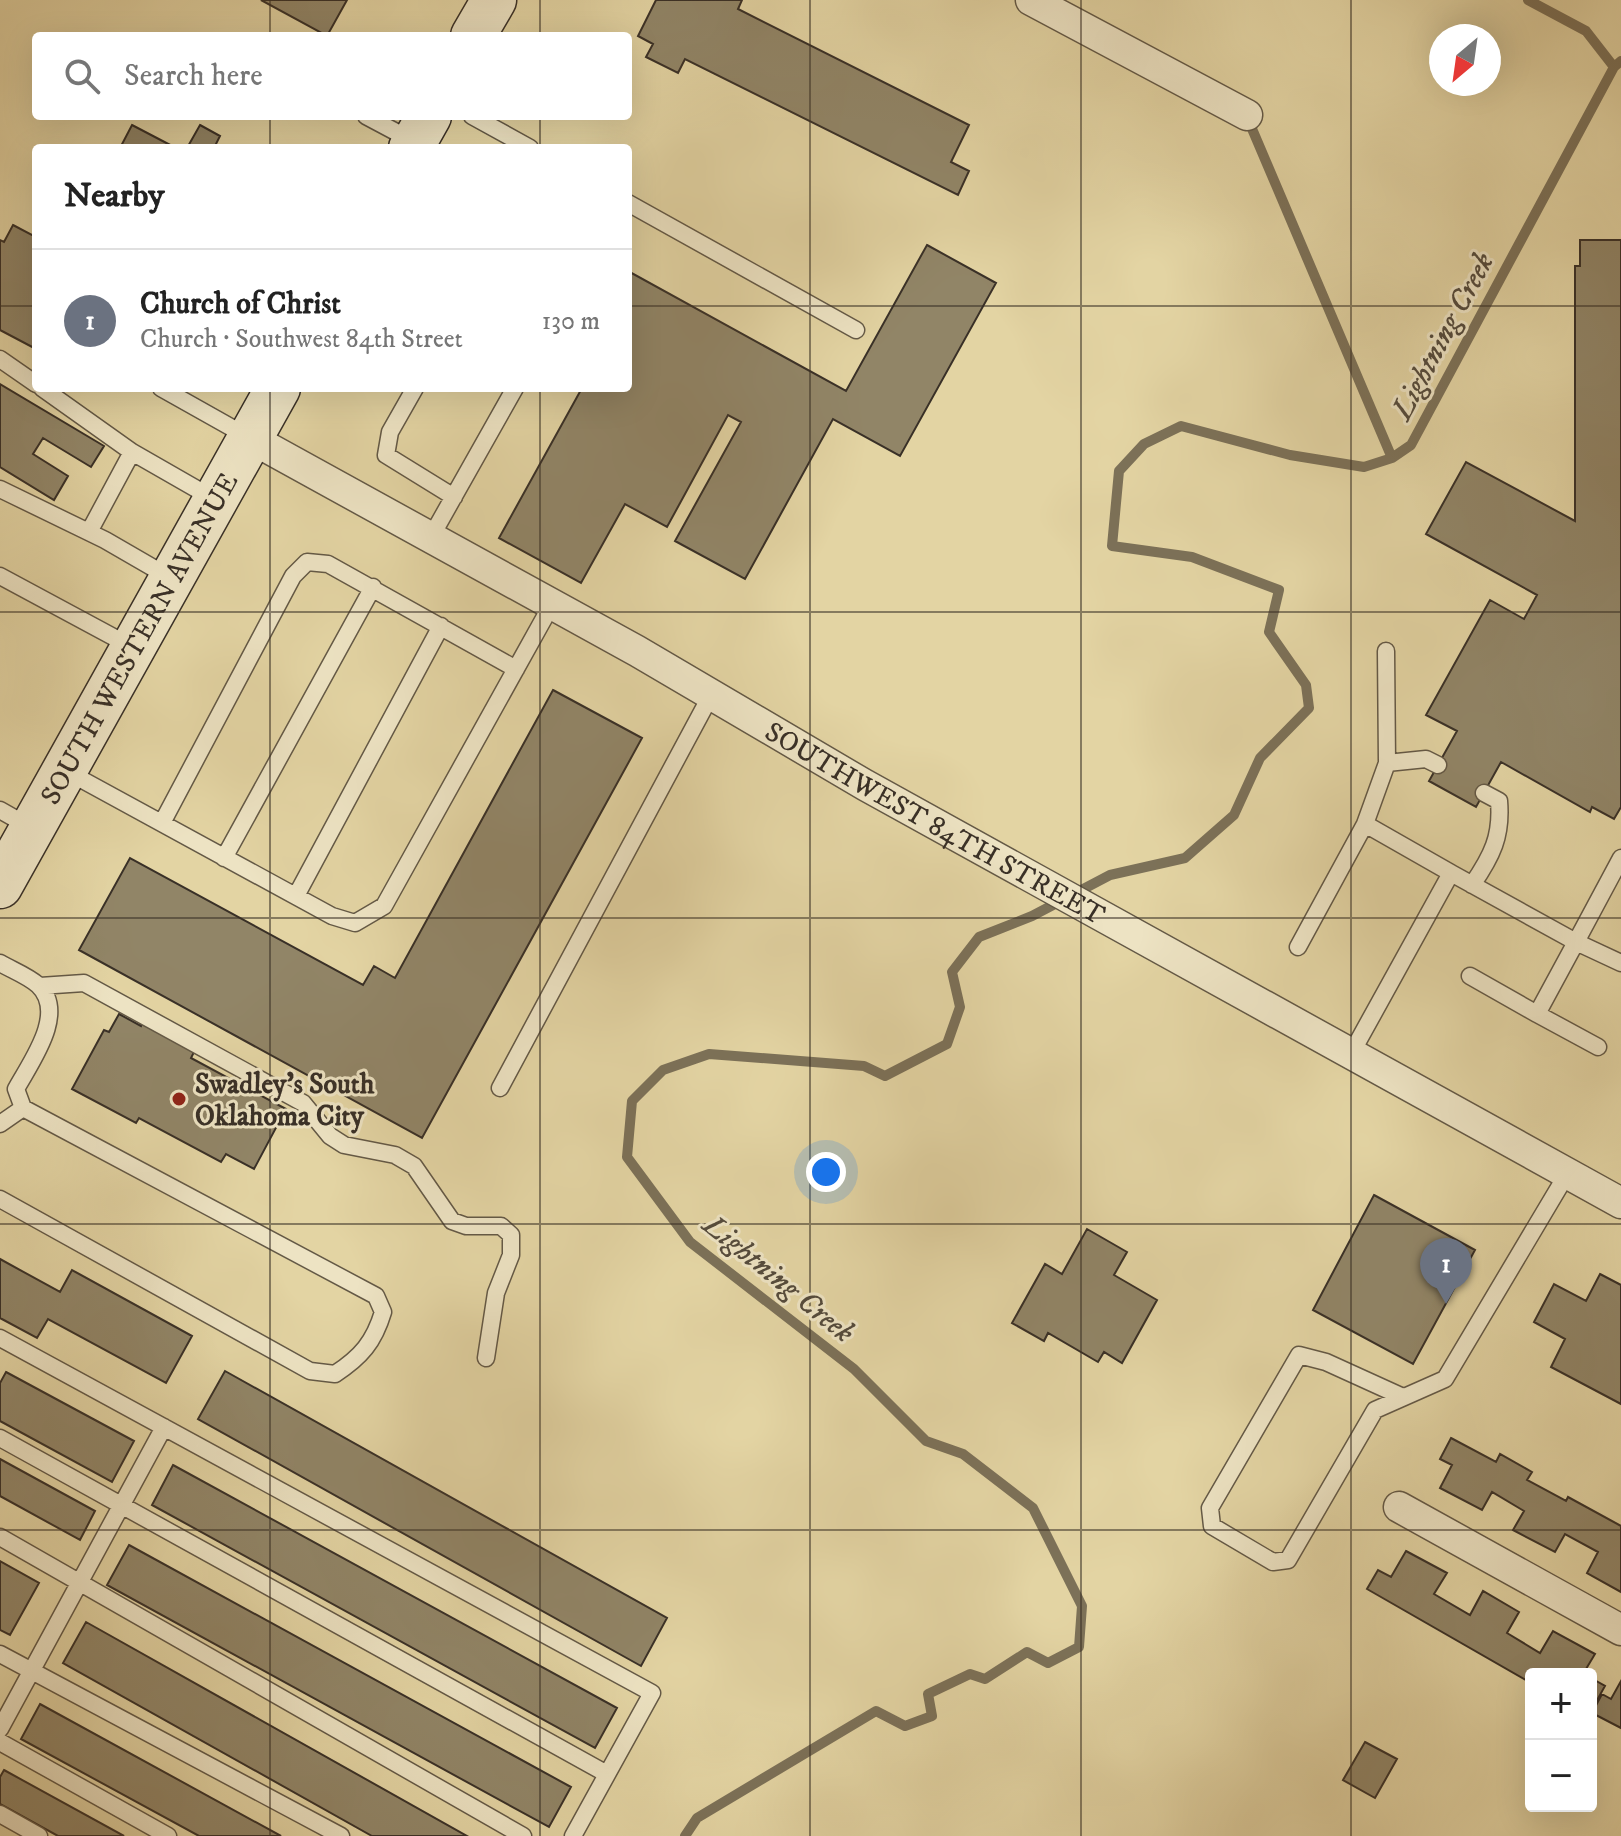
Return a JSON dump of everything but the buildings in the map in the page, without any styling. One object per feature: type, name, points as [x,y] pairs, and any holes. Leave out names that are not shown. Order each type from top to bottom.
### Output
[{"type":"main road","points":[[475,32],[494,0]]},
{"type":"main road","name":"SOUTH WESTERN AVENUE","points":[[0,886],[16,819],[65,771],[276,392]]},
{"type":"street","points":[[1031,0],[1247,115]]},
{"type":"street","name":"SOUTHWEST 84TH STREET","points":[[250,438],[552,604],[1035,880],[1621,1203]]},
{"type":"street","points":[[1399,1507],[1621,1630]]},
{"type":"lane","points":[[377,120],[418,135]]},
{"type":"lane","points":[[479,120],[523,144]]},
{"type":"lane","points":[[632,205],[856,330]]},
{"type":"lane","points":[[0,359],[32,381]]},
{"type":"lane","points":[[48,392],[132,452],[215,500]]},
{"type":"lane","points":[[168,392],[250,438]]},
{"type":"lane","points":[[413,392],[390,432],[386,455],[454,497]]},
{"type":"lane","points":[[431,537],[513,392]]},
{"type":"lane","points":[[89,532],[132,452]]},
{"type":"lane","points":[[0,489],[89,532],[171,579]]},
{"type":"lane","points":[[162,823],[293,576],[307,562],[328,564],[373,587],[516,669]]},
{"type":"lane","points":[[0,577],[133,648]]},
{"type":"lane","points":[[224,858],[373,587]]},
{"type":"lane","points":[[65,771],[296,896],[355,923],[384,906],[552,604]]},
{"type":"lane","points":[[296,896],[441,626]]},
{"type":"lane","points":[[1298,947],[1365,824],[1387,763],[1386,651]]},
{"type":"lane","points":[[500,1088],[711,695]]},
{"type":"lane","points":[[1387,763],[1426,759],[1438,765]]},
{"type":"lane","points":[[1472,885],[1494,854],[1501,825],[1499,801],[1484,793]]},
{"type":"lane","points":[[1365,824],[1576,942],[1621,963]]},
{"type":"lane","points":[[1537,1014],[1621,858]]},
{"type":"lane","points":[[1351,1054],[1451,873]]},
{"type":"lane","points":[[0,963],[40,986],[84,983],[303,1103],[330,1136],[344,1145],[395,1155],[414,1166],[452,1221],[466,1226],[501,1226],[511,1235],[511,1255],[496,1293],[486,1358]]},
{"type":"lane","points":[[1470,976],[1598,1047]]},
{"type":"lane","points":[[0,1199],[310,1371],[335,1374],[361,1357],[377,1332],[383,1312],[376,1296],[23,1108],[16,1089],[46,1034],[49,1005],[40,986]]},
{"type":"lane","points":[[0,1124],[23,1108]]},
{"type":"lane","points":[[1403,1397],[1326,1362],[1299,1355],[1210,1508],[1212,1526],[1273,1562],[1288,1560],[1375,1410],[1445,1379],[1567,1174]]},
{"type":"lane","points":[[0,1338],[652,1693],[573,1836]]},
{"type":"lane","points":[[0,1729],[164,1427]]},
{"type":"lane","points":[[0,1438],[607,1774]]},
{"type":"lane","points":[[0,1537],[523,1836]]},
{"type":"lane","points":[[0,1654],[341,1836]]},
{"type":"lane","points":[[0,1742],[168,1836]]},
{"type":"lane","points":[[0,1814],[39,1836]]},
{"type":"waterway","name":"Lightning Creek","points":[[1528,0],[1586,31],[1614,67]]},
{"type":"waterway","name":"Lightning Creek","points":[[685,1836],[697,1818],[876,1711],[905,1726],[932,1716],[928,1694],[970,1674],[985,1679],[1027,1652],[1048,1663],[1079,1647],[1082,1606],[1033,1508],[963,1454],[926,1441],[854,1369],[690,1242],[627,1157],[632,1101],[663,1070],[709,1054],[864,1066],[885,1076],[947,1044],[960,1007],[952,972],[979,937],[1032,916],[1110,875],[1185,858],[1234,815],[1260,758],[1309,708],[1306,685],[1269,632],[1279,590],[1192,557],[1112,546],[1119,471],[1144,444],[1181,426],[1290,455],[1364,467],[1392,458],[1411,445],[1614,67],[1621,61]]},
{"type":"waterway","points":[[1247,117],[1392,458]]},
{"type":"place","name":"Swadley’s South Oklahoma City","points":[[179,1099]]},
{"type":"place","name":"Church of Christ","points":[[1446,1304]]}]
